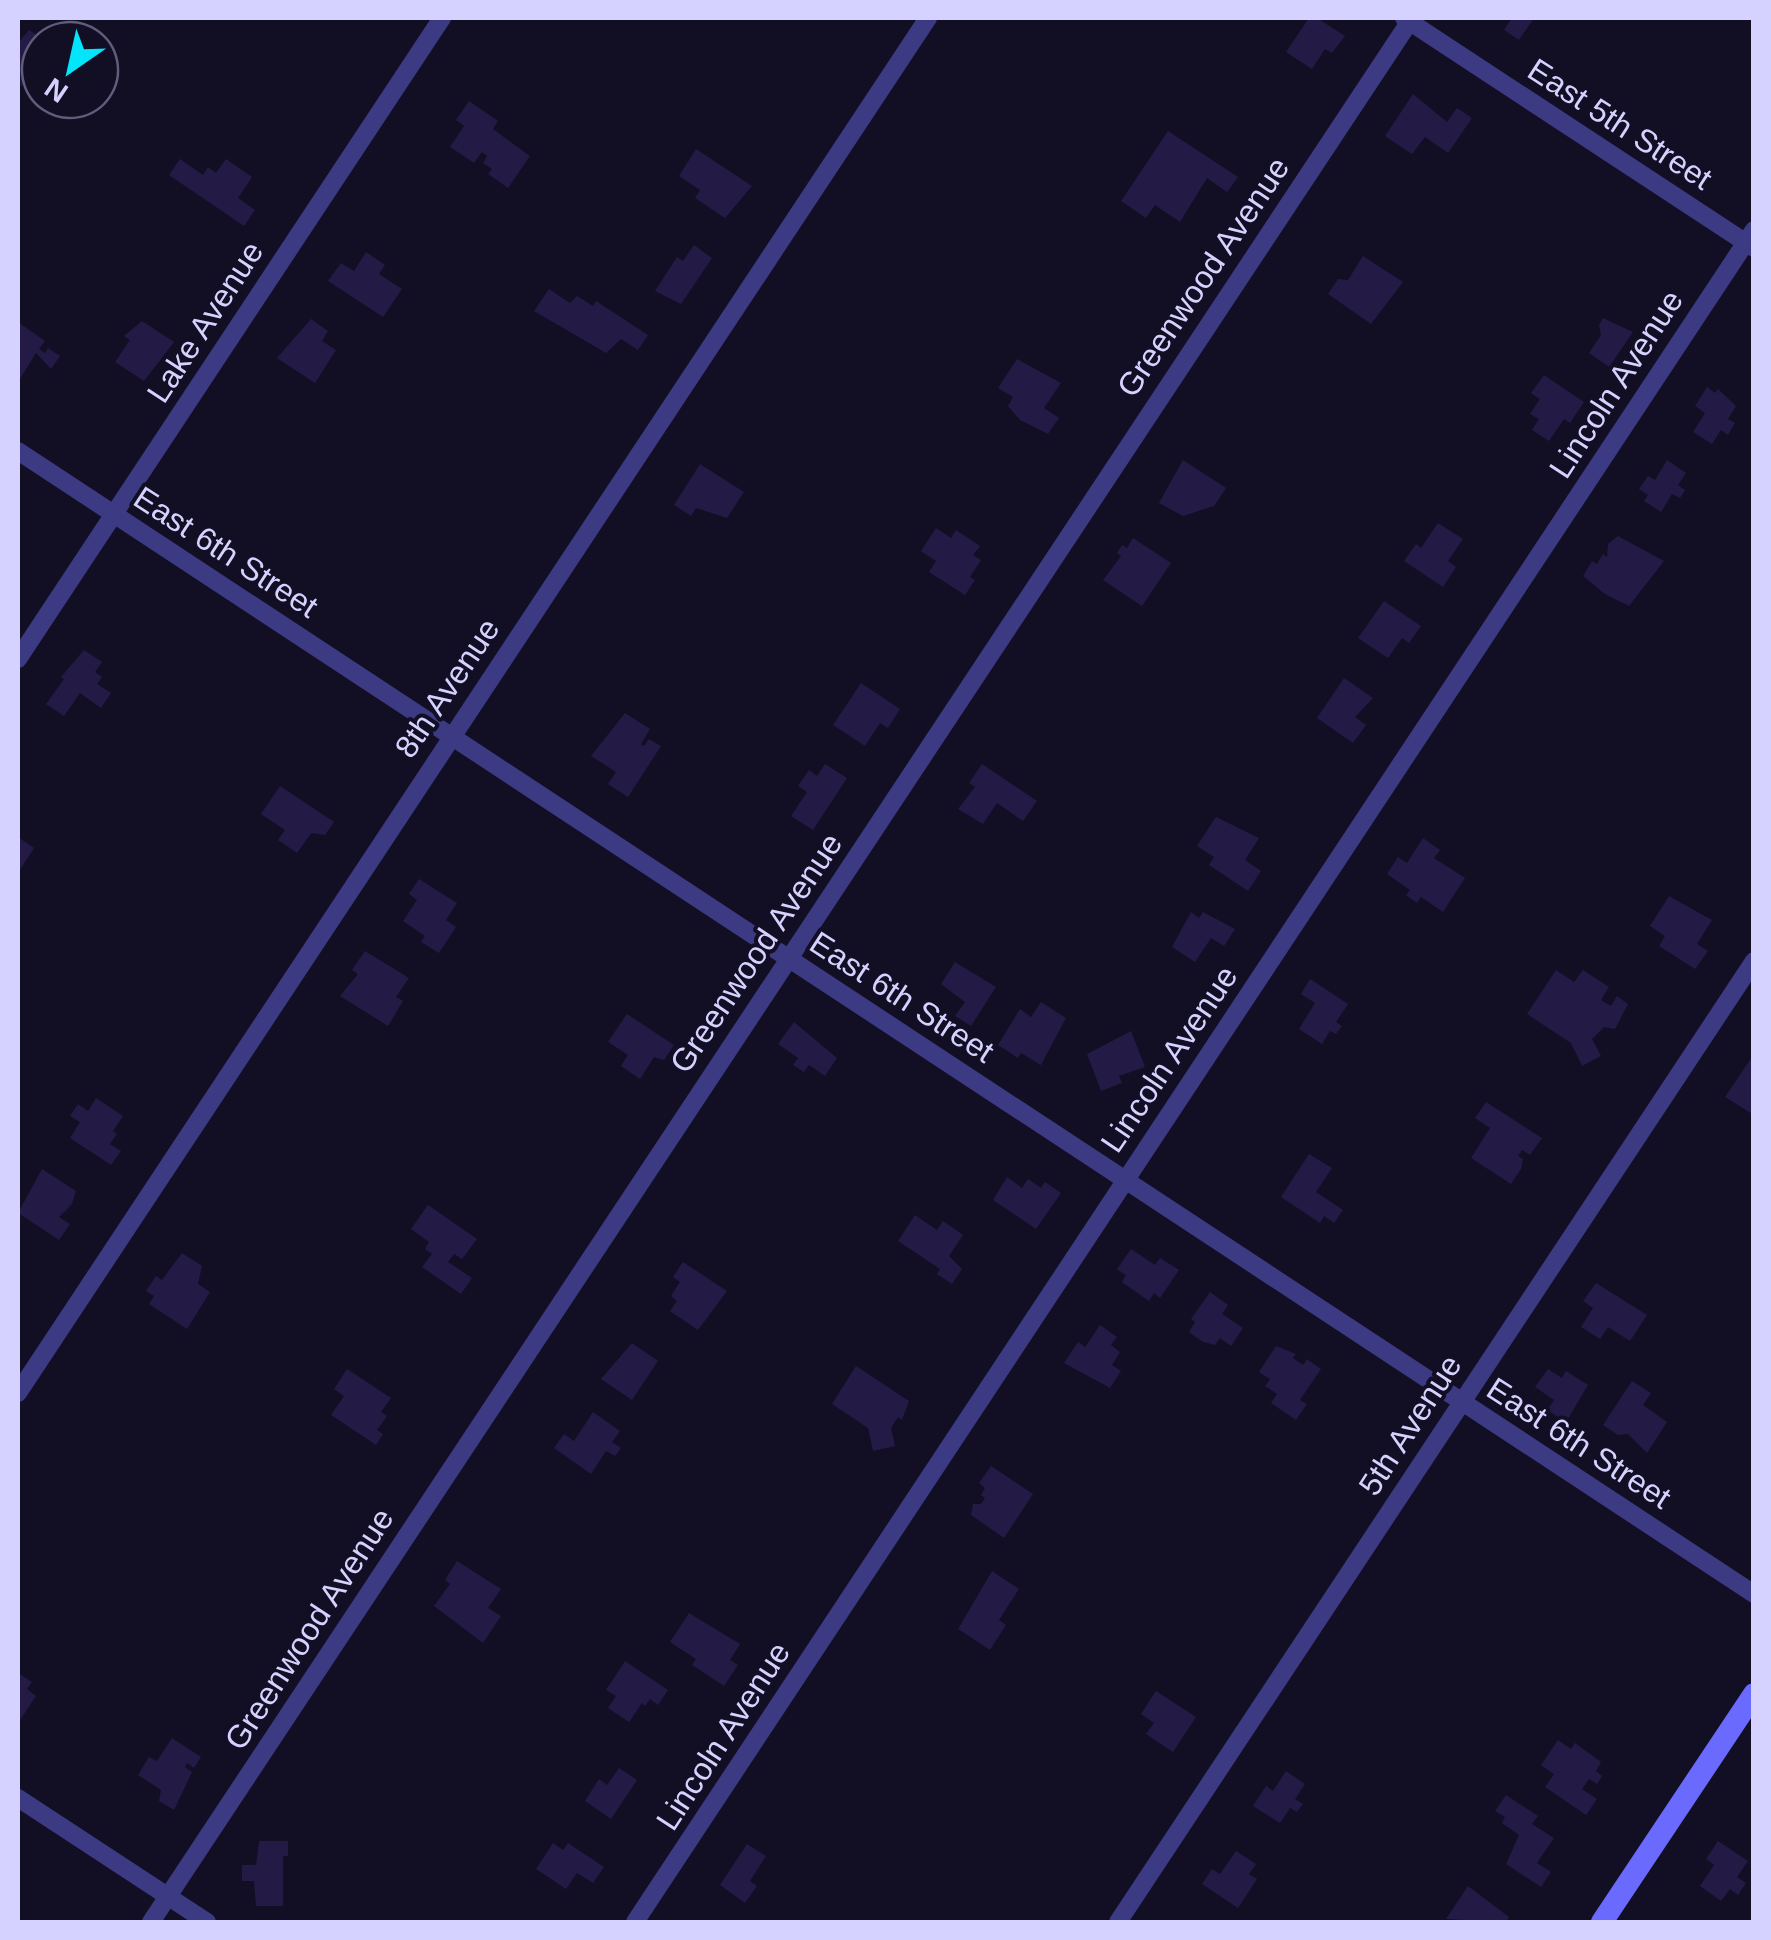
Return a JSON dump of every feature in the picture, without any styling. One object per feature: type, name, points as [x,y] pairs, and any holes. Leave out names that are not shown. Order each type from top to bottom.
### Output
[{"type":"street","name":"Lake Avenue","points":[[18,660],[442,18]]},
{"type":"street","name":"8th Avenue","points":[[18,1393],[928,18]]},
{"type":"street","name":"East 5th Street","points":[[1409,19],[1751,240]]},
{"type":"street","name":"Greenwood Avenue","points":[[151,1922],[1409,19]]},
{"type":"street","name":"Lincoln Avenue","points":[[635,1922],[1751,240]]},
{"type":"street","name":"East 6th Street","points":[[18,452],[1754,1594]]},
{"type":"street","name":"5th Avenue","points":[[1118,1922],[1754,962]]},
{"type":"street","points":[[1602,1922],[1754,1694]]},
{"type":"street","points":[[18,1798],[207,1922]]},
{"type":"building","points":[[1309,18],[1317,18],[1345,36],[1332,53],[1325,49],[1312,69],[1286,52]]},
{"type":"building","points":[[1512,18],[1534,18],[1519,40],[1504,30]]},
{"type":"building","points":[[1413,94],[1447,122],[1457,108],[1472,118],[1448,153],[1425,137],[1412,154],[1385,136]]},
{"type":"building","points":[[469,101],[498,121],[493,129],[530,156],[508,188],[488,174],[492,169],[483,163],[487,156],[482,152],[474,163],[450,147],[464,126],[456,120]]},
{"type":"building","points":[[1168,131],[1238,177],[1227,192],[1207,178],[1180,222],[1155,205],[1146,218],[1121,201]]},
{"type":"building","points":[[696,149],[752,186],[725,218],[695,198],[700,190],[679,176]]},
{"type":"building","points":[[180,159],[203,175],[208,167],[216,173],[226,159],[252,177],[238,198],[255,210],[244,226],[169,175]]},
{"type":"building","points":[[694,245],[712,258],[681,304],[655,291],[677,257],[683,261]]},
{"type":"building","points":[[366,252],[385,265],[379,274],[402,289],[383,317],[328,281],[341,263],[354,271]]},
{"type":"building","points":[[1363,256],[1403,282],[1371,324],[1328,294],[1338,279],[1348,280]]},
{"type":"building","points":[[549,289],[570,303],[577,296],[593,306],[596,301],[648,335],[638,350],[621,339],[606,353],[534,311]]},
{"type":"building","points":[[1603,318],[1633,332],[1609,367],[1589,353],[1601,335],[1599,325]]},
{"type":"building","points":[[311,319],[328,331],[322,341],[336,350],[315,383],[277,358]]},
{"type":"building","points":[[142,321],[174,342],[144,381],[115,362],[130,340],[124,336]]},
{"type":"building","points":[[18,322],[45,341],[39,349],[45,353],[48,348],[60,356],[51,369],[36,353],[18,382]]},
{"type":"building","points":[[1017,359],[1061,383],[1044,408],[1059,418],[1048,434],[1020,420],[1008,406],[1013,397],[998,388]]},
{"type":"building","points":[[1544,375],[1584,402],[1570,423],[1564,419],[1549,441],[1532,430],[1539,419],[1530,414],[1540,399],[1531,393]]},
{"type":"building","points":[[1707,387],[1715,393],[1718,389],[1736,406],[1728,419],[1735,423],[1728,435],[1721,430],[1712,444],[1693,432],[1705,413],[1695,406]]},
{"type":"building","points":[[1183,460],[1226,488],[1214,506],[1183,516],[1159,503]]},
{"type":"building","points":[[1667,460],[1686,473],[1678,485],[1685,490],[1680,498],[1672,494],[1661,512],[1644,501],[1648,495],[1639,489],[1648,476],[1655,480]]},
{"type":"building","points":[[700,464],[744,492],[727,518],[696,508],[691,516],[674,505]]},
{"type":"building","points":[[1438,523],[1463,539],[1448,561],[1456,567],[1443,587],[1404,561],[1416,544],[1421,548]]},
{"type":"building","points":[[936,528],[951,538],[956,530],[980,546],[973,555],[981,560],[970,577],[975,580],[965,595],[929,572],[936,561],[921,551]]},
{"type":"building","points":[[1618,536],[1664,561],[1629,606],[1605,594],[1583,576],[1592,561],[1597,564],[1603,554],[1607,557],[1608,544]]},
{"type":"building","points":[[1133,538],[1171,563],[1142,606],[1103,580],[1121,556],[1117,553],[1122,545],[1127,548]]},
{"type":"building","points":[[1384,601],[1421,626],[1409,643],[1402,638],[1388,658],[1358,638]]},
{"type":"building","points":[[84,650],[102,662],[95,672],[102,677],[97,684],[111,693],[101,708],[80,693],[64,716],[46,704],[64,679],[61,677]]},
{"type":"building","points":[[1344,678],[1373,698],[1355,717],[1366,725],[1353,743],[1317,718]]},
{"type":"building","points":[[861,683],[900,709],[888,728],[880,723],[865,746],[833,725]]},
{"type":"building","points":[[625,713],[650,729],[641,744],[644,746],[649,739],[661,746],[628,797],[608,784],[616,772],[591,756]]},
{"type":"building","points":[[825,764],[847,778],[813,830],[791,816],[807,792],[798,786],[809,770],[817,776]]},
{"type":"building","points":[[982,764],[1037,801],[1023,821],[997,803],[983,824],[958,809],[975,787],[969,783]]},
{"type":"building","points":[[280,786],[334,822],[325,835],[311,833],[297,853],[278,840],[285,830],[261,814]]},
{"type":"building","points":[[1216,817],[1259,838],[1245,860],[1261,871],[1248,891],[1209,865],[1214,857],[1197,846]]},
{"type":"building","points":[[18,837],[34,848],[18,873]]},
{"type":"building","points":[[1423,838],[1440,850],[1434,858],[1465,878],[1443,912],[1421,897],[1417,903],[1406,895],[1410,890],[1387,874],[1398,857],[1407,863]]},
{"type":"building","points":[[419,879],[457,903],[446,920],[456,927],[439,953],[421,942],[425,936],[403,921],[417,900],[409,894]]},
{"type":"building","points":[[1669,896],[1712,920],[1697,944],[1708,951],[1695,969],[1659,946],[1665,936],[1650,926]]},
{"type":"building","points":[[1191,912],[1199,918],[1203,912],[1235,929],[1224,946],[1211,938],[1195,962],[1172,947]]},
{"type":"building","points":[[365,951],[409,978],[396,997],[403,1001],[388,1026],[340,996],[358,974],[352,970]]},
{"type":"building","points":[[955,962],[996,987],[971,1026],[955,1016],[965,1002],[941,984]]},
{"type":"building","points":[[1556,970],[1574,982],[1583,970],[1609,987],[1601,1000],[1611,1006],[1617,996],[1628,1004],[1615,1029],[1604,1027],[1592,1039],[1601,1056],[1582,1066],[1571,1043],[1527,1014]]},
{"type":"building","points":[[1310,979],[1348,1004],[1336,1022],[1342,1026],[1336,1034],[1330,1031],[1322,1044],[1299,1029],[1315,1003],[1301,994]]},
{"type":"building","points":[[1041,1002],[1066,1018],[1041,1065],[1021,1053],[1018,1058],[998,1045],[1020,1009],[1031,1017]]},
{"type":"building","points":[[627,1014],[674,1045],[664,1060],[654,1057],[640,1079],[621,1066],[628,1055],[608,1042]]},
{"type":"building","points":[[794,1022],[837,1058],[825,1076],[809,1065],[804,1072],[793,1065],[798,1058],[778,1044]]},
{"type":"building","points":[[1131,1031],[1145,1067],[1119,1076],[1122,1083],[1101,1091],[1087,1054]]},
{"type":"building","points":[[1754,1054],[1754,1115],[1725,1097]]},
{"type":"building","points":[[96,1098],[123,1116],[110,1144],[121,1151],[111,1165],[70,1138],[80,1122],[70,1116],[78,1104],[88,1111]]},
{"type":"building","points":[[1486,1102],[1542,1138],[1530,1155],[1522,1150],[1518,1156],[1523,1159],[1521,1169],[1511,1184],[1471,1158],[1490,1128],[1475,1118]]},
{"type":"building","points":[[1309,1154],[1332,1168],[1316,1192],[1343,1210],[1334,1223],[1324,1216],[1320,1223],[1281,1197]]},
{"type":"building","points":[[42,1169],[76,1191],[72,1204],[59,1217],[70,1224],[59,1240],[18,1213]]},
{"type":"building","points":[[1007,1177],[1022,1188],[1028,1179],[1041,1188],[1045,1182],[1061,1193],[1036,1229],[993,1200]]},
{"type":"building","points":[[428,1205],[477,1239],[462,1259],[454,1254],[448,1262],[472,1278],[461,1294],[422,1267],[432,1254],[425,1249],[429,1242],[411,1229]]},
{"type":"building","points":[[915,1215],[937,1230],[943,1221],[963,1235],[949,1256],[962,1269],[952,1284],[937,1274],[940,1269],[898,1241]]},
{"type":"building","points":[[1131,1249],[1155,1265],[1160,1258],[1179,1270],[1160,1298],[1154,1293],[1149,1301],[1122,1282],[1126,1275],[1117,1269]]},
{"type":"building","points":[[182,1253],[202,1266],[198,1284],[210,1292],[187,1329],[149,1304],[154,1296],[146,1291],[156,1276],[162,1280]]},
{"type":"building","points":[[683,1262],[727,1291],[698,1330],[670,1311],[677,1301],[671,1296],[680,1282],[673,1277]]},
{"type":"building","points":[[1596,1283],[1647,1315],[1630,1341],[1608,1327],[1600,1339],[1581,1327],[1593,1308],[1583,1301]]},
{"type":"building","points":[[1210,1292],[1228,1305],[1222,1314],[1243,1328],[1231,1346],[1220,1338],[1215,1345],[1203,1342],[1189,1332],[1195,1322],[1191,1319]]},
{"type":"building","points":[[1100,1325],[1117,1337],[1111,1345],[1120,1352],[1112,1365],[1121,1371],[1110,1388],[1064,1363],[1078,1342],[1085,1347]]},
{"type":"building","points":[[632,1343],[658,1361],[632,1400],[601,1379]]},
{"type":"building","points":[[1276,1346],[1296,1354],[1293,1358],[1303,1365],[1307,1359],[1321,1369],[1300,1400],[1307,1404],[1296,1420],[1271,1403],[1277,1394],[1265,1386],[1270,1379],[1259,1372]]},
{"type":"building","points":[[856,1366],[909,1401],[902,1420],[898,1417],[891,1428],[895,1446],[873,1451],[868,1428],[832,1404]]},
{"type":"building","points":[[347,1369],[391,1398],[381,1412],[387,1416],[377,1430],[383,1434],[376,1445],[331,1415],[344,1396],[334,1389]]},
{"type":"building","points":[[1548,1369],[1562,1378],[1566,1371],[1588,1385],[1566,1422],[1547,1410],[1554,1400],[1535,1387]]},
{"type":"building","points":[[1632,1381],[1651,1393],[1643,1405],[1667,1422],[1647,1453],[1628,1434],[1618,1435],[1603,1425]]},
{"type":"building","points":[[593,1412],[620,1431],[612,1442],[621,1448],[615,1456],[606,1451],[591,1474],[554,1448],[564,1434],[574,1441]]},
{"type":"building","points":[[991,1466],[1033,1494],[1004,1538],[971,1515],[973,1504],[981,1504],[985,1498],[981,1495],[985,1488],[979,1483]]},
{"type":"building","points":[[457,1561],[501,1589],[488,1608],[501,1616],[483,1643],[434,1606],[450,1584],[445,1580]]},
{"type":"building","points":[[992,1571],[1019,1589],[999,1620],[1006,1625],[990,1650],[958,1629]]},
{"type":"building","points":[[689,1613],[740,1644],[730,1660],[738,1665],[724,1686],[692,1665],[696,1659],[670,1642]]},
{"type":"building","points":[[625,1661],[668,1690],[658,1705],[650,1699],[645,1706],[642,1703],[629,1722],[608,1708],[616,1696],[606,1690]]},
{"type":"building","points":[[18,1673],[32,1682],[27,1689],[36,1696],[18,1723]]},
{"type":"building","points":[[1156,1691],[1196,1717],[1173,1752],[1146,1734],[1154,1723],[1141,1714]]},
{"type":"building","points":[[172,1738],[201,1757],[194,1768],[187,1763],[185,1767],[192,1772],[174,1810],[159,1801],[161,1790],[138,1775],[149,1757],[157,1761]]},
{"type":"building","points":[[1558,1740],[1571,1749],[1575,1743],[1601,1762],[1596,1771],[1602,1776],[1597,1784],[1589,1779],[1582,1789],[1597,1799],[1586,1815],[1545,1787],[1554,1774],[1541,1765]]},
{"type":"building","points":[[619,1768],[637,1780],[611,1819],[585,1801],[599,1779],[607,1785]]},
{"type":"building","points":[[1286,1771],[1305,1784],[1295,1799],[1303,1804],[1297,1812],[1290,1808],[1280,1823],[1253,1806],[1266,1786],[1273,1791]]},
{"type":"building","points":[[1506,1795],[1538,1816],[1532,1824],[1554,1838],[1537,1863],[1551,1872],[1541,1887],[1506,1864],[1519,1835],[1502,1823],[1505,1817],[1495,1811]]},
{"type":"building","points":[[259,1841],[288,1841],[288,1856],[283,1856],[283,1906],[256,1906],[254,1881],[242,1881],[242,1865],[256,1865]]},
{"type":"building","points":[[1718,1841],[1748,1861],[1737,1877],[1746,1883],[1738,1895],[1730,1889],[1721,1901],[1700,1886],[1714,1865],[1706,1859]]},
{"type":"building","points":[[553,1843],[563,1850],[568,1843],[604,1867],[593,1883],[577,1873],[566,1889],[536,1869]]},
{"type":"building","points":[[747,1844],[766,1856],[750,1881],[757,1886],[745,1903],[720,1885]]},
{"type":"building","points":[[1236,1851],[1256,1864],[1249,1874],[1257,1879],[1238,1908],[1202,1884],[1212,1869],[1220,1874]]},
{"type":"building","points":[[1468,1886],[1509,1917],[1506,1922],[1446,1919]]}]
